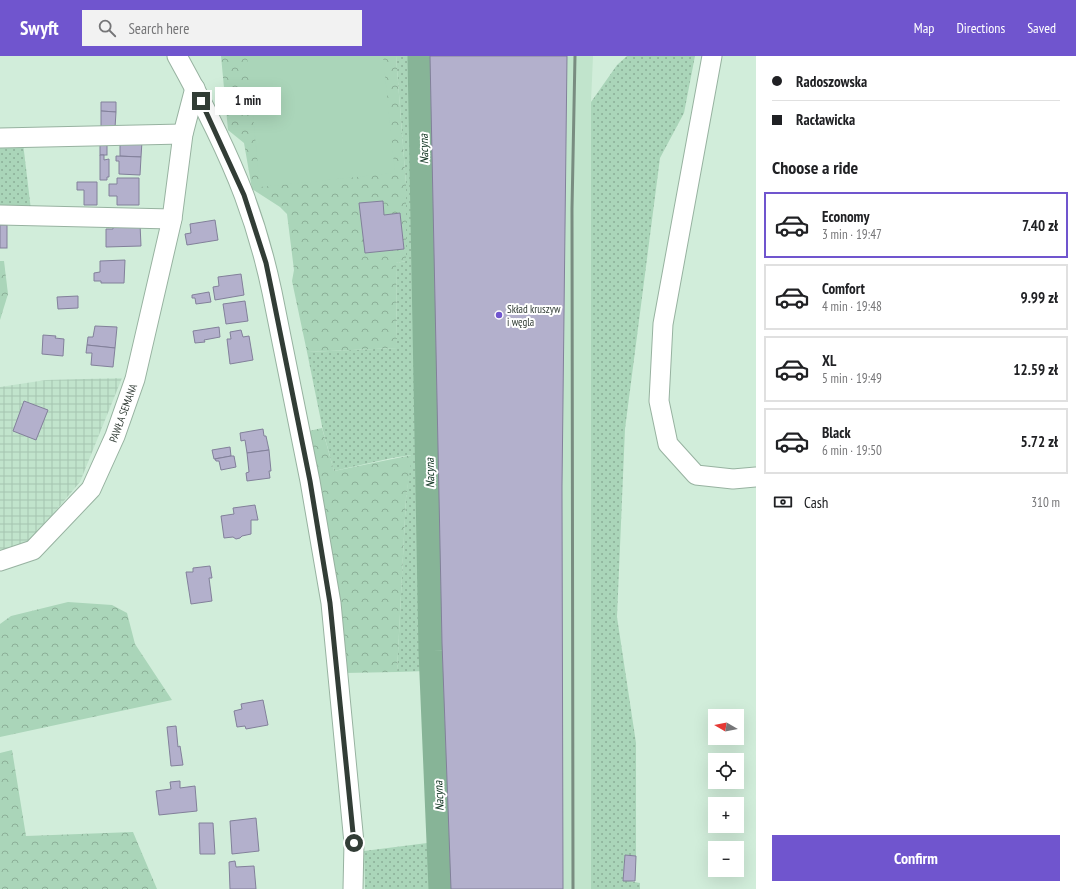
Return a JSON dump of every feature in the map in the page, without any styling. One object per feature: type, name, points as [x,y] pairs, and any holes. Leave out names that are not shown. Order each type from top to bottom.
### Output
[{"type":"street","points":[[177,56],[195,88],[244,195],[266,263],[310,481],[330,603],[340,686],[354,843],[353,889]]},
{"type":"street","points":[[712,56],[663,324],[659,401],[668,444],[696,475],[734,479],[756,477]]},
{"type":"street","name":"PAWŁA SEMANA","points":[[0,561],[33,550],[91,489],[115,436],[135,379],[172,219],[183,134],[195,88]]},
{"type":"street","points":[[0,138],[183,134]]},
{"type":"street","points":[[0,216],[172,219]]},
{"type":"shaded area","points":[[567,56],[593,56],[591,102],[591,889],[563,889],[562,486]]},
{"type":"shaded area","points":[[122,378],[80,482],[26,546],[0,553],[0,387],[46,380]]},
{"type":"green space","points":[[221,56],[396,56],[406,184],[406,261],[396,263],[397,348],[307,352],[292,281],[294,270],[287,214],[280,207],[252,189],[244,143],[228,130]]},
{"type":"green space","points":[[247,56],[383,56],[395,173],[260,187]]},
{"type":"green space","points":[[396,56],[418,56],[418,439],[426,671],[397,672],[406,498],[411,455],[334,471],[323,431],[307,352],[397,348],[396,263],[406,261],[406,184]]},
{"type":"green space","points":[[627,56],[695,56],[684,113],[660,158],[625,429],[617,617],[636,743],[636,856],[625,855],[623,880],[640,883],[640,889],[591,889],[591,102],[617,65]]},
{"type":"green space","points":[[23,143],[31,210],[0,210],[0,144]]},
{"type":"green space","points":[[0,261],[4,261],[8,294],[0,320]]},
{"type":"green space","points":[[322,428],[334,471],[412,455],[406,498],[397,672],[344,673],[305,432]]},
{"type":"green space","points":[[68,602],[112,605],[127,613],[135,644],[172,700],[0,737],[0,624],[11,616]]},
{"type":"green space","points":[[12,750],[26,836],[133,832],[157,889],[0,889],[0,753]]},
{"type":"green space","points":[[435,842],[436,889],[365,889],[364,851]]},
{"type":"building","name":"Skład kruszyw i węgla","points":[[430,56],[567,56],[562,486],[563,889],[451,889],[442,643]]},
{"type":"building","points":[[101,102],[116,102],[116,112],[101,111]]},
{"type":"building","points":[[101,111],[116,112],[115,128],[101,127]]},
{"type":"building","points":[[120,140],[142,141],[141,157],[120,156]]},
{"type":"building","points":[[100,141],[107,141],[107,155],[100,155]]},
{"type":"building","points":[[100,155],[104,155],[104,160],[109,159],[109,177],[107,177],[107,180],[100,180]]},
{"type":"building","points":[[116,156],[141,157],[140,175],[119,174],[119,161],[116,161]]},
{"type":"building","points":[[117,178],[139,178],[139,205],[117,205],[117,196],[109,196],[109,184],[117,184]]},
{"type":"building","points":[[77,182],[97,182],[97,205],[84,205],[84,190],[77,190]]},
{"type":"building","points":[[383,201],[384,215],[400,213],[404,249],[365,253],[359,203]]},
{"type":"building","points":[[215,220],[218,240],[187,245],[185,234],[191,233],[190,224]]},
{"type":"building","points":[[140,224],[141,246],[106,247],[106,229],[113,229],[113,225]]},
{"type":"building","points":[[0,225],[7,225],[7,248],[0,248]]},
{"type":"building","points":[[125,260],[124,283],[101,283],[101,281],[94,281],[94,273],[100,272],[100,261]]},
{"type":"building","points":[[241,274],[244,295],[215,300],[213,287],[219,286],[218,277]]},
{"type":"building","points":[[209,292],[211,302],[196,304],[195,298],[192,298],[192,295]]},
{"type":"building","points":[[78,296],[78,308],[58,309],[57,297]]},
{"type":"building","points":[[245,301],[248,321],[226,324],[223,304]]},
{"type":"building","points":[[95,326],[117,327],[115,348],[87,345],[88,337],[93,337]]},
{"type":"building","points":[[219,327],[220,337],[204,340],[205,342],[195,343],[193,331]]},
{"type":"building","points":[[241,330],[243,337],[249,336],[253,360],[230,364],[227,339],[231,339],[230,332]]},
{"type":"building","points":[[43,335],[56,336],[55,338],[64,339],[63,356],[42,354]]},
{"type":"building","points":[[87,345],[115,348],[113,367],[91,365],[92,353],[86,353]]},
{"type":"building","points":[[24,401],[48,410],[36,440],[13,431]]},
{"type":"building","points":[[263,429],[269,450],[247,453],[245,440],[241,441],[240,433]]},
{"type":"building","points":[[230,447],[231,456],[214,459],[212,450]]},
{"type":"building","points":[[269,450],[271,471],[269,471],[270,478],[247,481],[246,473],[249,472],[247,453]]},
{"type":"building","points":[[234,456],[236,467],[221,470],[219,461],[216,461],[215,459]]},
{"type":"building","points":[[255,505],[258,520],[251,520],[251,534],[236,539],[233,537],[224,538],[221,516],[234,514],[233,508]]},
{"type":"building","points":[[210,566],[212,578],[209,578],[212,601],[191,604],[186,572],[193,572],[193,568]]},
{"type":"building","points":[[263,700],[268,725],[246,729],[245,726],[237,727],[234,711],[242,709],[241,704]]},
{"type":"building","points":[[176,726],[178,747],[180,746],[183,765],[171,766],[167,727]]},
{"type":"building","points":[[180,781],[180,788],[195,786],[197,811],[159,815],[156,791],[171,789],[170,782]]},
{"type":"building","points":[[256,818],[259,851],[232,854],[230,821]]},
{"type":"building","points":[[199,823],[213,823],[215,854],[200,854]]},
{"type":"building","points":[[625,855],[636,856],[635,881],[623,881]]},
{"type":"building","points":[[235,861],[236,867],[254,866],[256,889],[230,889],[229,862]]},
{"type":"waterway","name":"Nacyna","points":[[422,56],[433,651],[443,889]]},
{"type":"railway","points":[[573,889],[572,209],[575,56]]},
{"type":"place","name":"Skład kruszyw i węgla","points":[[499,315]]},
{"type":"route","points":[[201,101],[214,126],[244,195],[266,263],[272,292],[310,481],[330,603],[340,686],[354,843]]}]
